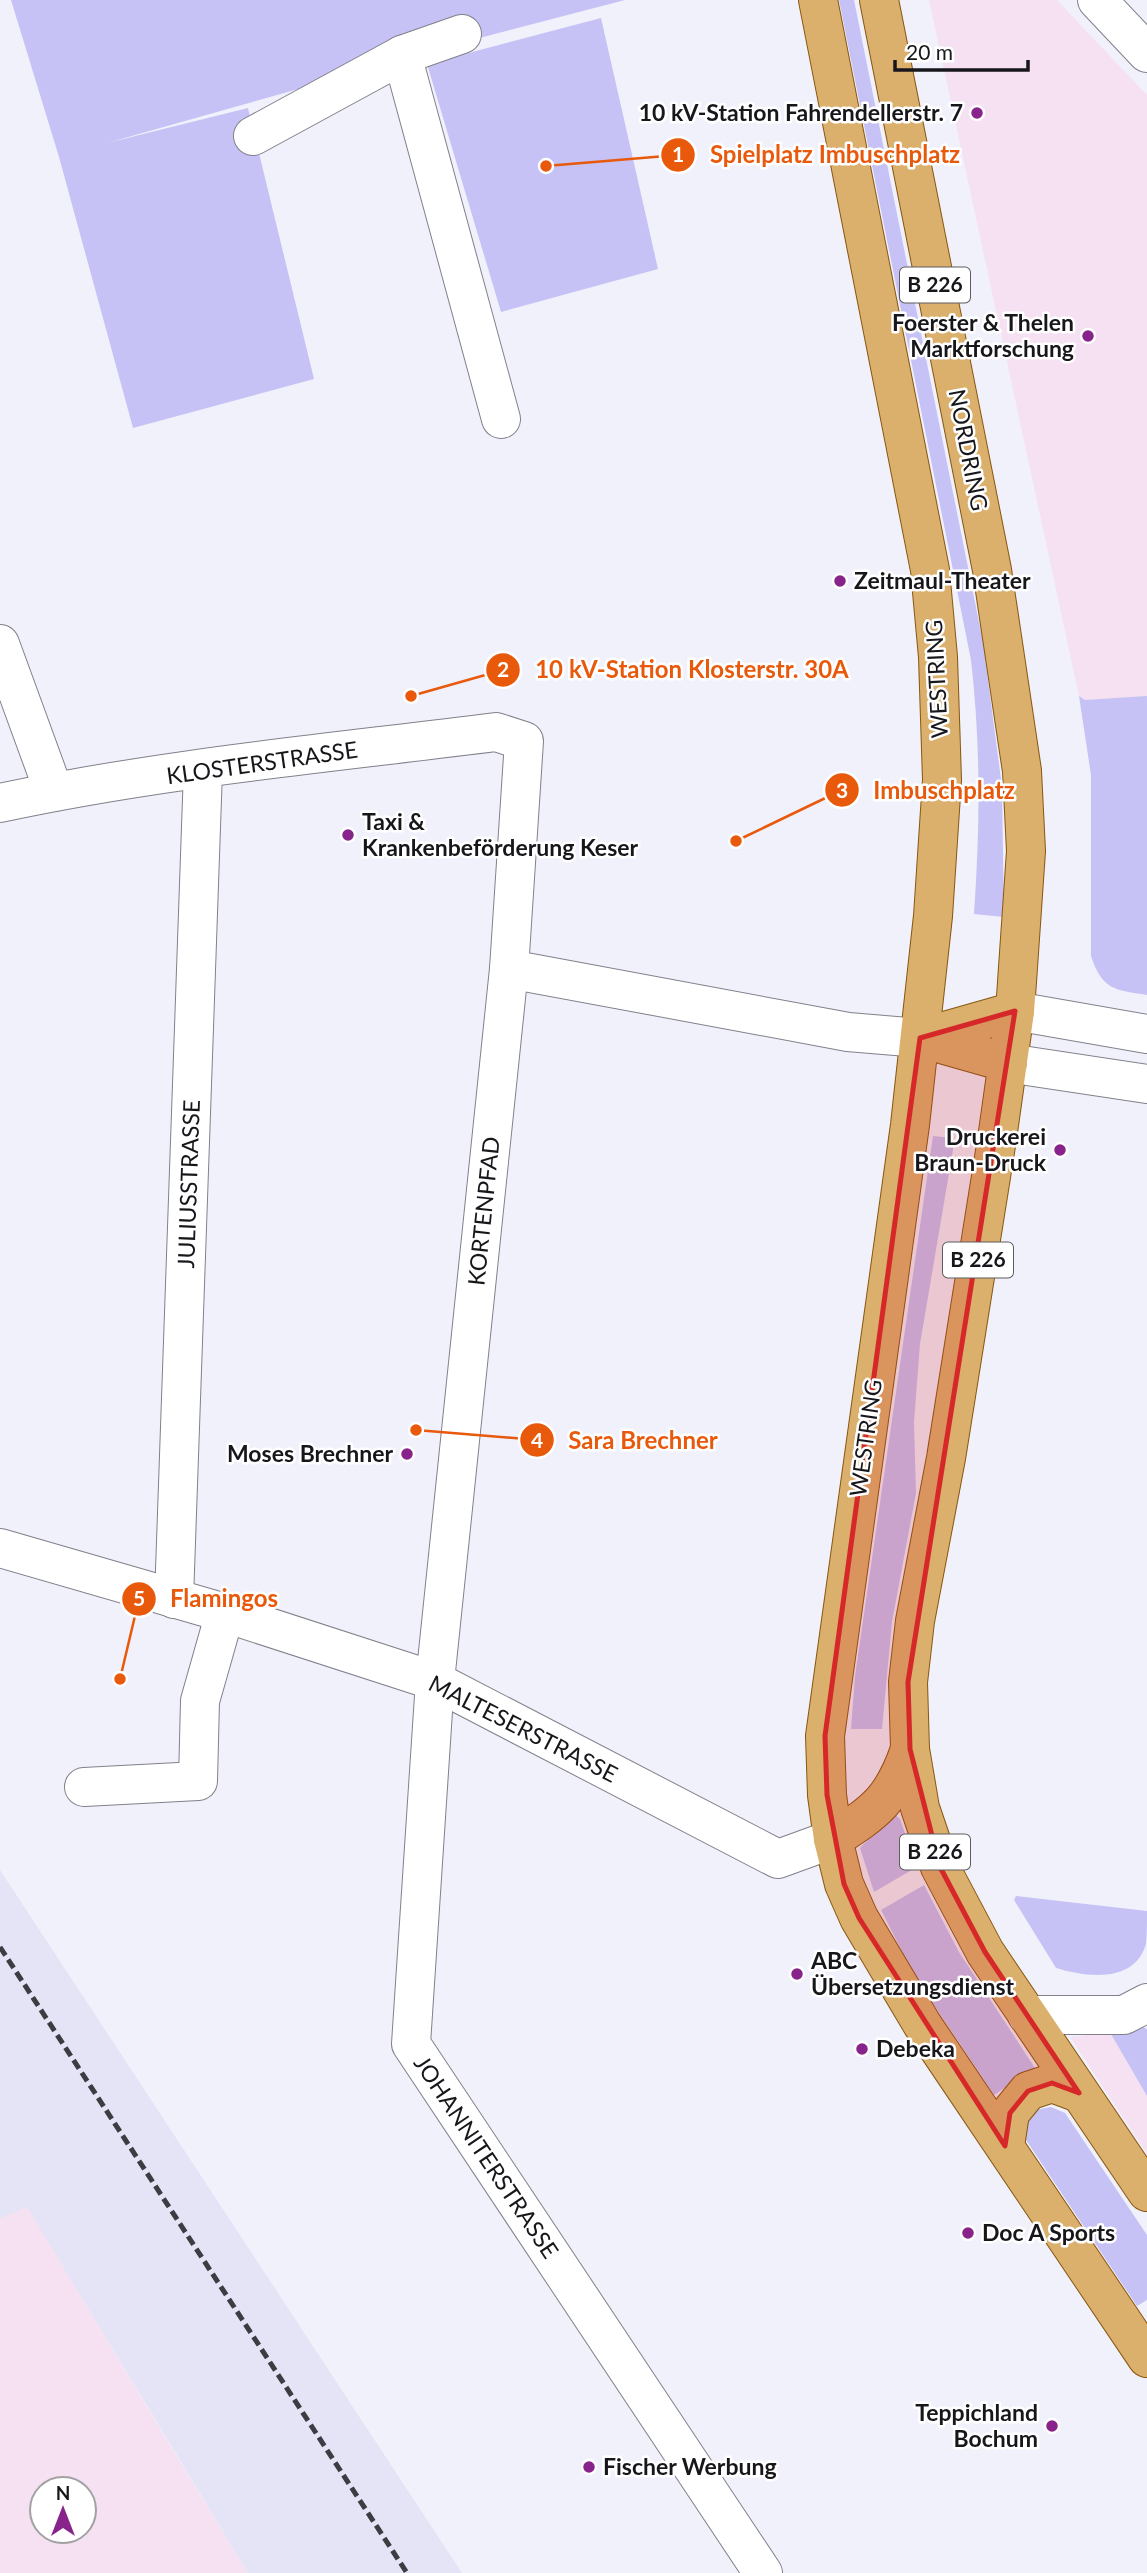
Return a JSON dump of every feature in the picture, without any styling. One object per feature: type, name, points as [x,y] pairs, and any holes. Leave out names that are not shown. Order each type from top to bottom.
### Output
[{"type":"main road","name":"WESTRING","points":[[818,0],[930,570],[938,657],[942,780],[933,916],[919,1038],[825,1736],[827,1795],[833,1839],[844,1884],[859,1918],[922,2024],[1147,2358]]},
{"type":"main road","name":"NORDRING","points":[[879,0],[992,570],[1024,792],[1023,931],[1015,1011]]},
{"type":"main road","points":[[919,1038],[1015,1011]]},
{"type":"main road","name":"B 226","points":[[1015,1011],[948,1444],[915,1621],[908,1682],[910,1749],[920,1808],[940,1867],[985,1952],[1147,2192]]},
{"type":"main road","points":[[919,1038],[1008,1063]]},
{"type":"main road","points":[[833,1839],[871,1815],[899,1783],[910,1749]]},
{"type":"main road","points":[[1005,2146],[1010,2113],[1028,2091],[1052,2083],[1079,2093]]},
{"type":"street","points":[[1097,0],[1147,53]]},
{"type":"street","points":[[253,136],[402,55],[462,34]]},
{"type":"street","points":[[402,55],[501,419]]},
{"type":"street","points":[[0,644],[54,792]]},
{"type":"street","name":"KLOSTERSTRASSE","points":[[0,803],[54,792],[204,770],[496,732],[524,741]]},
{"type":"street","name":"KORTENPFAD","points":[[435,1681],[509,970],[524,741]]},
{"type":"street","name":"JULIUSSTRASSE","points":[[174,1599],[204,770]]},
{"type":"street","points":[[509,970],[848,1032],[919,1038]]},
{"type":"street","points":[[1015,1011],[1147,1034]]},
{"type":"street","points":[[1008,1063],[1147,1084]]},
{"type":"street","name":"MALTESERSTRASSE","points":[[0,1548],[225,1614],[435,1681],[778,1859],[833,1839]]},
{"type":"street","points":[[84,1787],[198,1781],[200,1701],[225,1614]]},
{"type":"street","name":"JOHANNITERSTRASSE","points":[[435,1681],[411,2044],[763,2573]]},
{"type":"street","points":[[1027,2015],[1124,2015],[1147,2003]]},
{"type":"highlighted area","points":[[1015,1011],[908,1682],[910,1749],[940,1867],[985,1952],[1079,2093],[1052,2083],[1028,2091],[1010,2113],[1005,2146],[859,1918],[844,1884],[827,1795],[825,1736],[920,1038]]},
{"type":"shaded area","points":[[11,0],[625,0],[472,40],[107,143],[248,108],[314,379],[133,428],[59,157]]},
{"type":"shaded area","points":[[839,0],[854,0],[983,642],[1002,787],[1004,917],[974,914],[978,787],[977,724],[971,660]]},
{"type":"shaded area","points":[[929,0],[1057,0],[1147,95],[1147,698],[1085,700],[1079,696]]},
{"type":"shaded area","points":[[601,18],[658,269],[501,312],[427,64]]},
{"type":"shaded area","points":[[1079,696],[1085,700],[1147,696],[1147,995],[1126,992],[1105,982],[1091,956],[1091,775]]},
{"type":"shaded area","points":[[933,1136],[953,1138],[953,1150],[920,1344],[914,1422],[916,1493],[892,1622],[882,1729],[851,1729],[855,1676]]},
{"type":"shaded area","points":[[893,1813],[900,1819],[917,1867],[874,1892],[860,1848]]},
{"type":"shaded area","points":[[0,1870],[462,2573],[248,2573],[27,2207],[0,2219]]},
{"type":"shaded area","points":[[924,1885],[959,1952],[1035,2068],[994,2095],[914,1975],[881,1910]]},
{"type":"shaded area","points":[[1016,1896],[1147,1911],[1146,1944],[1140,1957],[1120,1972],[1094,1975],[1056,1968],[1014,1900]]},
{"type":"shaded area","points":[[1139,2025],[1147,2029],[1147,2096],[1111,2034]]},
{"type":"shaded area","points":[[1147,2029],[1147,2154],[1070,2037]]},
{"type":"shaded area","points":[[1051,2107],[1065,2113],[1147,2235],[1147,2300],[1137,2306],[1026,2140],[1026,2122],[1035,2110]]},
{"type":"shaded area","points":[[27,2206],[248,2573],[0,2573],[0,2219]]},
{"type":"railway","points":[[0,1947],[407,2573]]},
{"type":"place","name":"10 kV-Station Fahrendellerstr. 7","points":[[977,113]]},
{"type":"place","name":"Spielplatz Imbuschplatz","points":[[546,166]]},
{"type":"place","name":"Foerster & Thelen Marktforschung","points":[[1088,336]]},
{"type":"place","name":"Zeitmaul-Theater","points":[[840,581]]},
{"type":"place","name":"10 kV-Station Klosterstr. 30A","points":[[411,696]]},
{"type":"place","name":"Taxi & Krankenbeförderung Keser","points":[[348,835]]},
{"type":"place","name":"Imbuschplatz","points":[[736,841]]},
{"type":"place","name":"Druckerei Braun-Druck","points":[[1060,1150]]},
{"type":"place","name":"Sara Brechner","points":[[416,1430]]},
{"type":"place","name":"Moses Brechner","points":[[407,1454]]},
{"type":"place","name":"Flamingos","points":[[120,1679]]},
{"type":"place","name":"ABC Übersetzungsdienst","points":[[797,1974]]},
{"type":"place","name":"Debeka","points":[[862,2049]]},
{"type":"place","name":"Doc A Sports","points":[[968,2233]]},
{"type":"place","name":"Teppichland Bochum","points":[[1052,2426]]},
{"type":"place","name":"Fischer Werbung","points":[[589,2467]]}]
